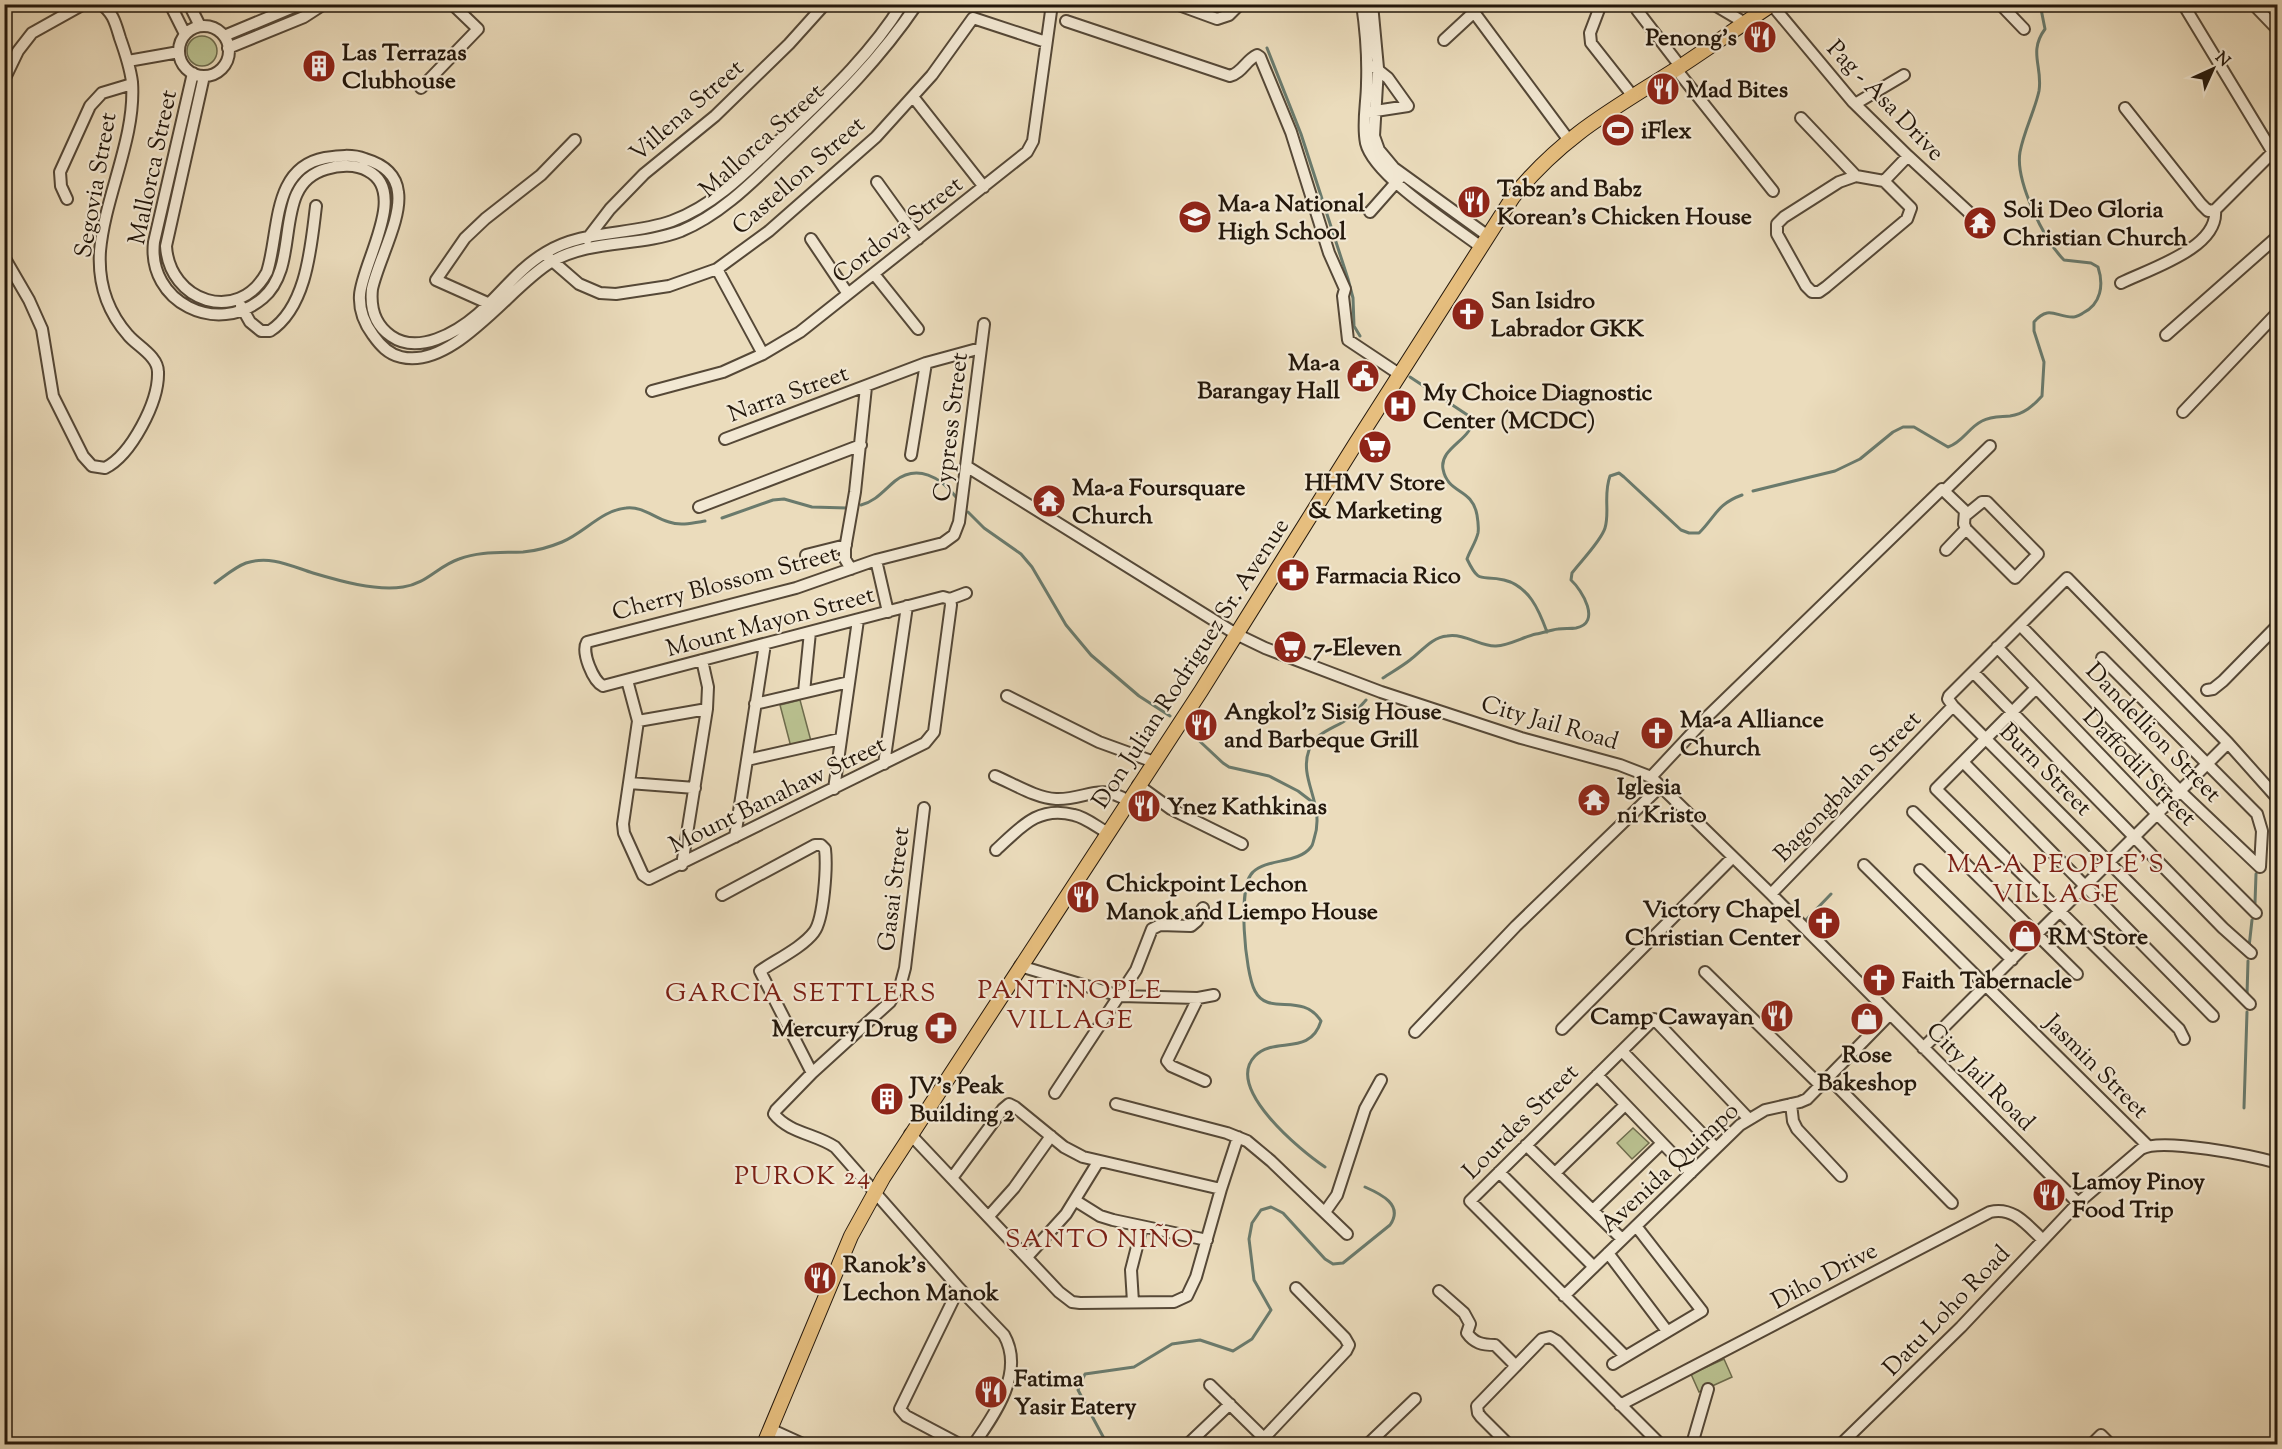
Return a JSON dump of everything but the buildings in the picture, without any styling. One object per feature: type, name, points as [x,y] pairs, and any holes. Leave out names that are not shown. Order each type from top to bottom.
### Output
[{"type":"main road","name":"Don Julian Rodriguez Sr. Avenue","points":[[764,1444],[851,1236],[873,1193],[1154,762],[1484,242],[1527,180],[1568,139],[1632,95],[1678,68],[1773,5]]},
{"type":"street","points":[[4,80],[18,51],[32,33],[84,4]]},
{"type":"street","name":"Segovia Street","points":[[4,257],[29,300],[42,329],[52,396],[83,456],[92,466],[105,468],[115,461],[147,419],[159,371],[153,359],[117,321],[108,305],[100,271],[103,231],[129,121],[132,84],[128,61],[114,19],[110,12],[100,4]]},
{"type":"street","points":[[170,4],[185,34]]},
{"type":"street","points":[[189,4],[200,26]]},
{"type":"street","points":[[224,36],[301,4]]},
{"type":"street","points":[[228,48],[304,17],[324,4]]},
{"type":"street","points":[[421,87],[478,29],[452,4]]},
{"type":"street","name":"Villena Street","points":[[579,250],[610,209],[644,174],[715,116],[789,44],[825,4]]},
{"type":"street","name":"Mallorca Street","points":[[395,339],[413,344],[436,339],[471,320],[530,277],[564,243],[637,230],[671,221],[714,199],[839,83],[879,37],[902,4]]},
{"type":"street","name":"Mallorca Street","points":[[548,257],[662,237],[695,224],[727,204],[856,82],[889,44],[917,4]]},
{"type":"street","name":"Cordova Street","points":[[652,391],[708,377],[763,354],[806,328],[1021,157],[1031,146],[1052,4]]},
{"type":"street","points":[[1176,4],[1217,19],[1229,15],[1239,4]]},
{"type":"street","points":[[1362,4],[1373,66],[1388,78],[1408,106],[1370,112]]},
{"type":"street","points":[[1372,4],[1373,66],[1370,112],[1365,136],[1370,155],[1380,169],[1448,207],[1463,218],[1484,242]]},
{"type":"street","points":[[1601,4],[1590,33],[1592,43],[1632,95]]},
{"type":"street","points":[[1713,4],[1745,24]]},
{"type":"street","points":[[2000,4],[2024,29]]},
{"type":"street","points":[[2125,108],[2208,211],[2215,210],[2275,157],[2183,4]]},
{"type":"street","points":[[2253,4],[2277,30]]},
{"type":"street","name":"Pag - Asa Drive","points":[[1773,5],[1855,104],[1975,218]]},
{"type":"street","points":[[1637,10],[1678,68],[1773,191]]},
{"type":"street","points":[[1444,40],[1471,15],[1477,16],[1568,139]]},
{"type":"street","name":"Castellon Street","points":[[548,257],[569,277],[589,290],[616,294],[669,286],[717,268],[752,245],[834,176],[876,137],[914,98],[973,18],[1046,42]]},
{"type":"street","points":[[1066,21],[1230,76],[1238,73],[1253,57],[1257,55],[1260,57],[1288,124],[1329,253],[1345,289],[1344,317],[1348,340],[1399,374]]},
{"type":"street","points":[[200,26],[213,28],[224,36],[228,48],[224,65],[215,73],[199,74],[186,68],[179,52],[180,42],[185,34],[200,26]]},
{"type":"street","points":[[128,61],[179,52]]},
{"type":"street","name":"Mallorca Street","points":[[199,74],[153,253],[155,266],[165,286],[181,303],[201,314],[221,315],[241,305],[264,298],[280,276],[294,198],[306,179],[315,173],[335,167],[361,168],[370,171],[385,194],[386,202],[381,224],[361,286],[361,309],[371,333],[388,351],[398,357],[408,358],[431,354],[465,336],[493,306]]},
{"type":"street","name":"Mallorca Street","points":[[199,74],[176,205],[166,246],[169,265],[190,291],[200,297],[241,305]]},
{"type":"street","points":[[1855,104],[1904,75]]},
{"type":"street","points":[[67,199],[61,186],[60,172],[90,106],[102,93],[132,84]]},
{"type":"street","points":[[914,98],[984,187]]},
{"type":"street","points":[[1801,118],[1856,176]]},
{"type":"street","points":[[493,306],[436,280],[465,238],[484,219],[540,175],[575,140]]},
{"type":"street","points":[[316,206],[306,275],[296,299],[285,316],[277,326],[265,332],[253,326],[241,305],[267,272],[279,202],[295,174],[317,160],[349,156],[362,157],[374,161],[391,174],[399,193],[396,215],[377,267],[371,299],[375,317],[386,333],[395,339],[388,351]]},
{"type":"street","points":[[1884,181],[1908,156]]},
{"type":"street","points":[[1856,176],[1884,181],[1908,204],[1911,208],[1910,215],[1819,292],[1812,292],[1806,286],[1777,234],[1777,225],[1784,217],[1839,182],[1856,176]]},
{"type":"street","points":[[1370,212],[1399,179]]},
{"type":"street","points":[[1399,179],[1441,217],[1456,228],[1484,242]]},
{"type":"street","points":[[877,182],[918,239]]},
{"type":"street","points":[[164,203],[176,205]]},
{"type":"street","points":[[1441,217],[1448,207]]},
{"type":"street","points":[[2121,283],[2195,246],[2215,222],[2215,210]]},
{"type":"street","points":[[1456,228],[1463,218]]},
{"type":"street","points":[[2166,335],[2277,236]]},
{"type":"street","points":[[811,239],[848,294]]},
{"type":"street","points":[[717,268],[763,354]]},
{"type":"street","points":[[874,274],[918,329]]},
{"type":"street","points":[[2183,412],[2277,312]]},
{"type":"street","name":"Cypress Street","points":[[954,535],[959,522],[984,324]]},
{"type":"street","name":"Narra Street","points":[[725,439],[926,363],[981,348]]},
{"type":"street","points":[[911,455],[926,363]]},
{"type":"street","points":[[851,569],[845,559],[846,544],[861,445],[866,387]]},
{"type":"street","points":[[699,507],[861,445]]},
{"type":"street","points":[[1651,777],[1709,715],[1942,489],[1944,491],[1990,446]]},
{"type":"street","name":"City Jail Road","points":[[966,466],[1236,634],[1265,648],[1370,688],[1521,738],[1620,765],[1651,777],[1772,894],[2078,1203]]},
{"type":"street","points":[[1944,491],[1966,514]]},
{"type":"street","points":[[1982,502],[1986,502],[2038,554],[2015,578],[1966,529],[1964,524],[1966,514],[1982,502]]},
{"type":"street","points":[[1946,550],[1966,529]]},
{"type":"street","name":"Cherry Blossom Street","points":[[600,685],[596,682],[585,650],[585,644],[597,638],[796,588],[876,560],[943,543],[954,535]]},
{"type":"street","points":[[806,555],[846,544]]},
{"type":"street","points":[[876,560],[888,612]]},
{"type":"street","points":[[1953,706],[1948,699],[1949,696],[2067,578],[2228,743],[2277,799]]},
{"type":"street","name":"Mount Mayon Street","points":[[600,685],[627,680],[907,606],[944,597],[950,599],[966,592]]},
{"type":"street","name":"Mount Banahaw Street","points":[[629,783],[624,833],[643,875],[646,879],[653,879],[925,743],[934,732],[950,599]]},
{"type":"street","points":[[884,764],[907,606]]},
{"type":"street","points":[[834,789],[858,620]]},
{"type":"street","name":"Dandellion Street","points":[[2020,625],[2180,791],[2260,867],[2262,831],[2260,819],[2207,764]]},
{"type":"street","points":[[2208,690],[2223,681],[2277,625]]},
{"type":"street","points":[[804,692],[810,632]]},
{"type":"street","points":[[735,837],[765,644]]},
{"type":"street","name":"Daffodil Street","points":[[1997,648],[2256,913]]},
{"type":"street","points":[[2102,658],[2207,764]]},
{"type":"street","points":[[682,865],[707,709],[708,687],[702,660]]},
{"type":"street","points":[[1973,672],[2223,928],[2251,953]]},
{"type":"street","points":[[627,680],[638,721],[629,783],[695,788]]},
{"type":"street","points":[[755,704],[849,682]]},
{"type":"street","points":[[2036,688],[1936,789],[2179,1029],[2184,1039]]},
{"type":"street","points":[[1007,696],[1099,742],[1154,762]]},
{"type":"street","name":"Burn Street","points":[[1953,706],[2250,1004]]},
{"type":"street","name":"Bagongbalan Street","points":[[1772,894],[1953,706]]},
{"type":"street","points":[[638,721],[707,709]]},
{"type":"street","points":[[747,760],[840,739]]},
{"type":"street","points":[[1923,1048],[2228,743]]},
{"type":"street","points":[[1963,762],[2213,1016]]},
{"type":"street","points":[[995,776],[1045,797],[1057,799],[1110,791],[1128,801]]},
{"type":"street","points":[[1138,786],[1170,809],[1242,844]]},
{"type":"street","points":[[1415,1032],[1501,940],[1661,786]]},
{"type":"street","name":"Gasai Street","points":[[873,1193],[835,1147],[820,1138],[784,1124],[774,1114],[812,1073],[891,1002],[901,983],[905,968],[924,808]]},
{"type":"street","points":[[996,850],[1030,819],[1053,812],[1076,815],[1108,832]]},
{"type":"street","points":[[1913,812],[2077,974]]},
{"type":"street","points":[[722,895],[815,845],[821,845],[825,849],[819,924],[806,940],[760,971],[812,1073]]},
{"type":"street","points":[[1562,1029],[1733,857]]},
{"type":"street","name":"Jasmin Street","points":[[1864,865],[2147,1145]]},
{"type":"street","points":[[1920,870],[2012,960]]},
{"type":"street","points":[[1055,1094],[1140,963],[1152,929],[1160,925],[1191,926],[1197,921],[1203,908]]},
{"type":"street","points":[[1020,966],[1120,996],[1198,998],[1214,995]]},
{"type":"street","points":[[1705,972],[1952,1203]]},
{"type":"street","points":[[1198,998],[1167,1061],[1171,1066],[1205,1080]]},
{"type":"street","name":"Avenida Quimpo","points":[[1564,1296],[1748,1118],[1765,1110],[1807,1099],[1890,1014]]},
{"type":"street","name":"Lourdes Street","points":[[1625,1356],[1470,1201],[1654,1019],[1748,1118]]},
{"type":"street","points":[[1622,1051],[1716,1148]]},
{"type":"street","points":[[1597,1075],[1690,1173]]},
{"type":"street","points":[[1325,1212],[1337,1196],[1365,1109],[1381,1080]]},
{"type":"street","points":[[952,1178],[1009,1104],[1074,1152],[1098,1162],[1221,1189]]},
{"type":"street","points":[[1116,1104],[1238,1137],[1259,1150],[1347,1234]]},
{"type":"street","points":[[1791,1104],[1793,1121],[1797,1129],[1841,1176]]},
{"type":"street","points":[[1555,1173],[1626,1105]]},
{"type":"street","points":[[910,1134],[1059,1292],[1072,1302],[1174,1302],[1184,1298],[1194,1285],[1238,1137]]},
{"type":"street","points":[[989,1216],[1014,1188],[1051,1136]]},
{"type":"street","points":[[1593,1210],[1662,1143]]},
{"type":"street","points":[[1526,1145],[1623,1239]]},
{"type":"street","points":[[2078,1203],[2147,1145],[2177,1146],[2231,1153],[2277,1163]]},
{"type":"street","points":[[1027,1257],[1076,1201],[1098,1162]]},
{"type":"street","points":[[1499,1172],[1594,1267]]},
{"type":"street","points":[[873,1193],[1004,1335],[1012,1362],[1010,1377],[999,1403],[974,1444]]},
{"type":"street","points":[[1076,1201],[1100,1216],[1207,1240]]},
{"type":"street","name":"Datu Loho Road","points":[[1841,1444],[1961,1327],[2078,1203]]},
{"type":"street","name":"Diho Drive","points":[[1620,1405],[1990,1212],[2001,1209],[2009,1212],[2018,1217],[2043,1240]]},
{"type":"street","points":[[1613,1364],[1702,1311],[1636,1226]]},
{"type":"street","points":[[1133,1302],[1131,1270],[1142,1227]]},
{"type":"street","points":[[1608,1253],[1667,1331]]},
{"type":"street","points":[[959,1288],[900,1409],[906,1416],[959,1444]]},
{"type":"street","points":[[1210,1385],[1267,1441],[1349,1346],[1345,1338],[1296,1288]]},
{"type":"street","points":[[1439,1291],[1464,1313],[1470,1324],[1467,1333],[1473,1341],[1495,1345],[1516,1366]]},
{"type":"street","points":[[1508,1444],[1481,1417],[1477,1409],[1479,1403],[1542,1339],[1550,1337],[1557,1341],[1660,1444]]},
{"type":"street","points":[[1692,1444],[1708,1389]]},
{"type":"street","points":[[1368,1444],[1415,1399]]},
{"type":"street","points":[[1188,1444],[1230,1404]]},
{"type":"street","points":[[770,1429],[803,1444]]},
{"type":"street","points":[[2092,1444],[2101,1435],[2110,1444]]},
{"type":"green space","points":[[202,36],[212,41],[217,51],[212,61],[202,66],[192,61],[187,51],[192,41]]},
{"type":"green space","points":[[800,700],[811,741],[791,747],[780,705]]},
{"type":"green space","points":[[1633,1128],[1649,1143],[1632,1159],[1617,1143]]},
{"type":"green space","points":[[1724,1359],[1732,1377],[1699,1392],[1691,1374]]},
{"type":"waterway","points":[[1753,491],[1835,471],[1860,459],[1893,432],[1903,427],[1914,427],[1948,447],[1958,442],[1982,421],[1992,417],[2020,413],[2042,396],[2044,362],[2034,331],[2034,322],[2044,314],[2053,313],[2074,317],[2089,309],[2094,305],[2100,293],[2101,281],[2098,267],[2091,263],[2064,260],[2056,251],[2040,225],[2026,194],[2022,178],[2020,152],[2040,82],[2037,45],[2045,29],[2040,4]]},
{"type":"waterway","points":[[1267,48],[1301,134],[1348,279],[1353,298],[1354,326],[1360,336]]},
{"type":"waterway","points":[[1410,377],[1472,418],[1468,432],[1443,461],[1446,477],[1470,500],[1477,515],[1478,533],[1467,559],[1471,567],[1478,576],[1513,583],[1526,593],[1536,607],[1547,632]]},
{"type":"waterway","points":[[861,505],[875,498],[903,476],[920,473],[936,479],[956,497]]},
{"type":"waterway","points":[[1383,678],[1442,637],[1460,636],[1496,646],[1531,635],[1584,625],[1589,613],[1584,598],[1571,580],[1572,573],[1595,545],[1605,528],[1610,476],[1619,473],[1681,530],[1689,533],[1699,533],[1722,506],[1742,495]]},
{"type":"waterway","points":[[722,518],[773,500],[784,499],[812,507],[847,508]]},
{"type":"waterway","points":[[215,583],[246,563],[264,560],[280,562],[357,584],[380,588],[403,587],[418,582],[467,556],[528,551],[557,544],[601,517],[626,508],[638,509],[678,524],[705,521]]},
{"type":"waterway","points":[[968,512],[984,528],[1021,554],[1032,567],[1066,625],[1091,655],[1139,696],[1170,716]]},
{"type":"waterway","points":[[1325,1167],[1269,1118],[1249,1085],[1248,1069],[1255,1056],[1272,1047],[1300,1043],[1309,1039],[1316,1032],[1321,1021],[1313,1012],[1304,1007],[1268,1002],[1261,999],[1255,991],[1248,967],[1244,930],[1245,894],[1248,880],[1253,872],[1267,865],[1299,856],[1312,846],[1317,815],[1307,772],[1309,750],[1319,736],[1349,718],[1366,700]]},
{"type":"waterway","points":[[1192,734],[1229,767],[1269,776],[1298,791],[1315,804]]},
{"type":"waterway","points":[[2255,903],[2256,874]]},
{"type":"waterway","points":[[1804,922],[1831,894]]},
{"type":"waterway","points":[[2249,947],[2252,920]]},
{"type":"waterway","points":[[2247,995],[2248,961]]},
{"type":"waterway","points":[[2244,1108],[2247,1012]]},
{"type":"waterway","points":[[1107,1444],[1078,1390],[1085,1374],[1134,1367],[1172,1344],[1200,1340],[1233,1351],[1252,1339],[1271,1310],[1254,1280],[1249,1239],[1252,1223],[1261,1210],[1271,1207],[1283,1213],[1325,1259],[1333,1264],[1343,1263],[1390,1225],[1394,1218],[1389,1201],[1365,1187]]},
{"type":"place","name":"Penong's","points":[[1760,37]]},
{"type":"place","name":"Las Terrazas Clubhouse","points":[[319,66]]},
{"type":"place","name":"Mad Bites","points":[[1663,89]]},
{"type":"place","name":"iFlex","points":[[1618,130]]},
{"type":"place","name":"Tabz and Babz Korean's Chicken House","points":[[1474,202]]},
{"type":"place","name":"Ma-a National High School","points":[[1195,217]]},
{"type":"place","name":"Soli Deo Gloria Christian Church","points":[[1980,223]]},
{"type":"place","name":"San Isidro Labrador GKK","points":[[1468,314]]},
{"type":"place","name":"Ma-a Barangay Hall","points":[[1363,376]]},
{"type":"place","name":"My Choice Diagnostic Center (MCDC)","points":[[1400,406]]},
{"type":"place","name":"HHMV Store & Marketing","points":[[1375,447]]},
{"type":"place","name":"Ma-a Foursquare Church","points":[[1049,501]]},
{"type":"place","name":"Farmacia Rico","points":[[1293,575]]},
{"type":"place","name":"7-Eleven","points":[[1290,647]]},
{"type":"place","name":"Angkol'z Sisig House and Barbeque Grill","points":[[1201,725]]},
{"type":"place","name":"Ma-a Alliance Church","points":[[1657,733]]},
{"type":"place","name":"Iglesia ni Kristo","points":[[1594,800]]},
{"type":"place","name":"Ynez Kathkinas","points":[[1144,806]]},
{"type":"place","name":"Chickpoint Lechon Manok and Liempo House","points":[[1083,897]]},
{"type":"place","name":"Victory Chapel Christian Center","points":[[1824,923]]},
{"type":"place","name":"RM Store","points":[[2025,936]]},
{"type":"place","name":"Faith Tabernacle","points":[[1879,980]]},
{"type":"place","name":"Camp Cawayan","points":[[1777,1016]]},
{"type":"place","name":"Rose Bakeshop","points":[[1867,1019]]},
{"type":"place","name":"Mercury Drug","points":[[941,1028]]},
{"type":"place","name":"JV's Peak Building 2","points":[[887,1099]]},
{"type":"place","name":"Lamoy Pinoy Food Trip","points":[[2049,1195]]},
{"type":"place","name":"Ranok's Lechon Manok","points":[[820,1278]]},
{"type":"place","name":"Fatima Yasir Eatery","points":[[991,1392]]},
{"type":"district","name":"MA-A PEOPLE'S VILLAGE","points":[[2056,878]]},
{"type":"district","name":"GARCIA SETTLERS","points":[[801,992]]},
{"type":"district","name":"PANTINOPLE VILLAGE","points":[[1070,1004]]},
{"type":"district","name":"PUROK 24","points":[[803,1175]]},
{"type":"district","name":"SANTO NIÑO","points":[[1100,1238]]}]
